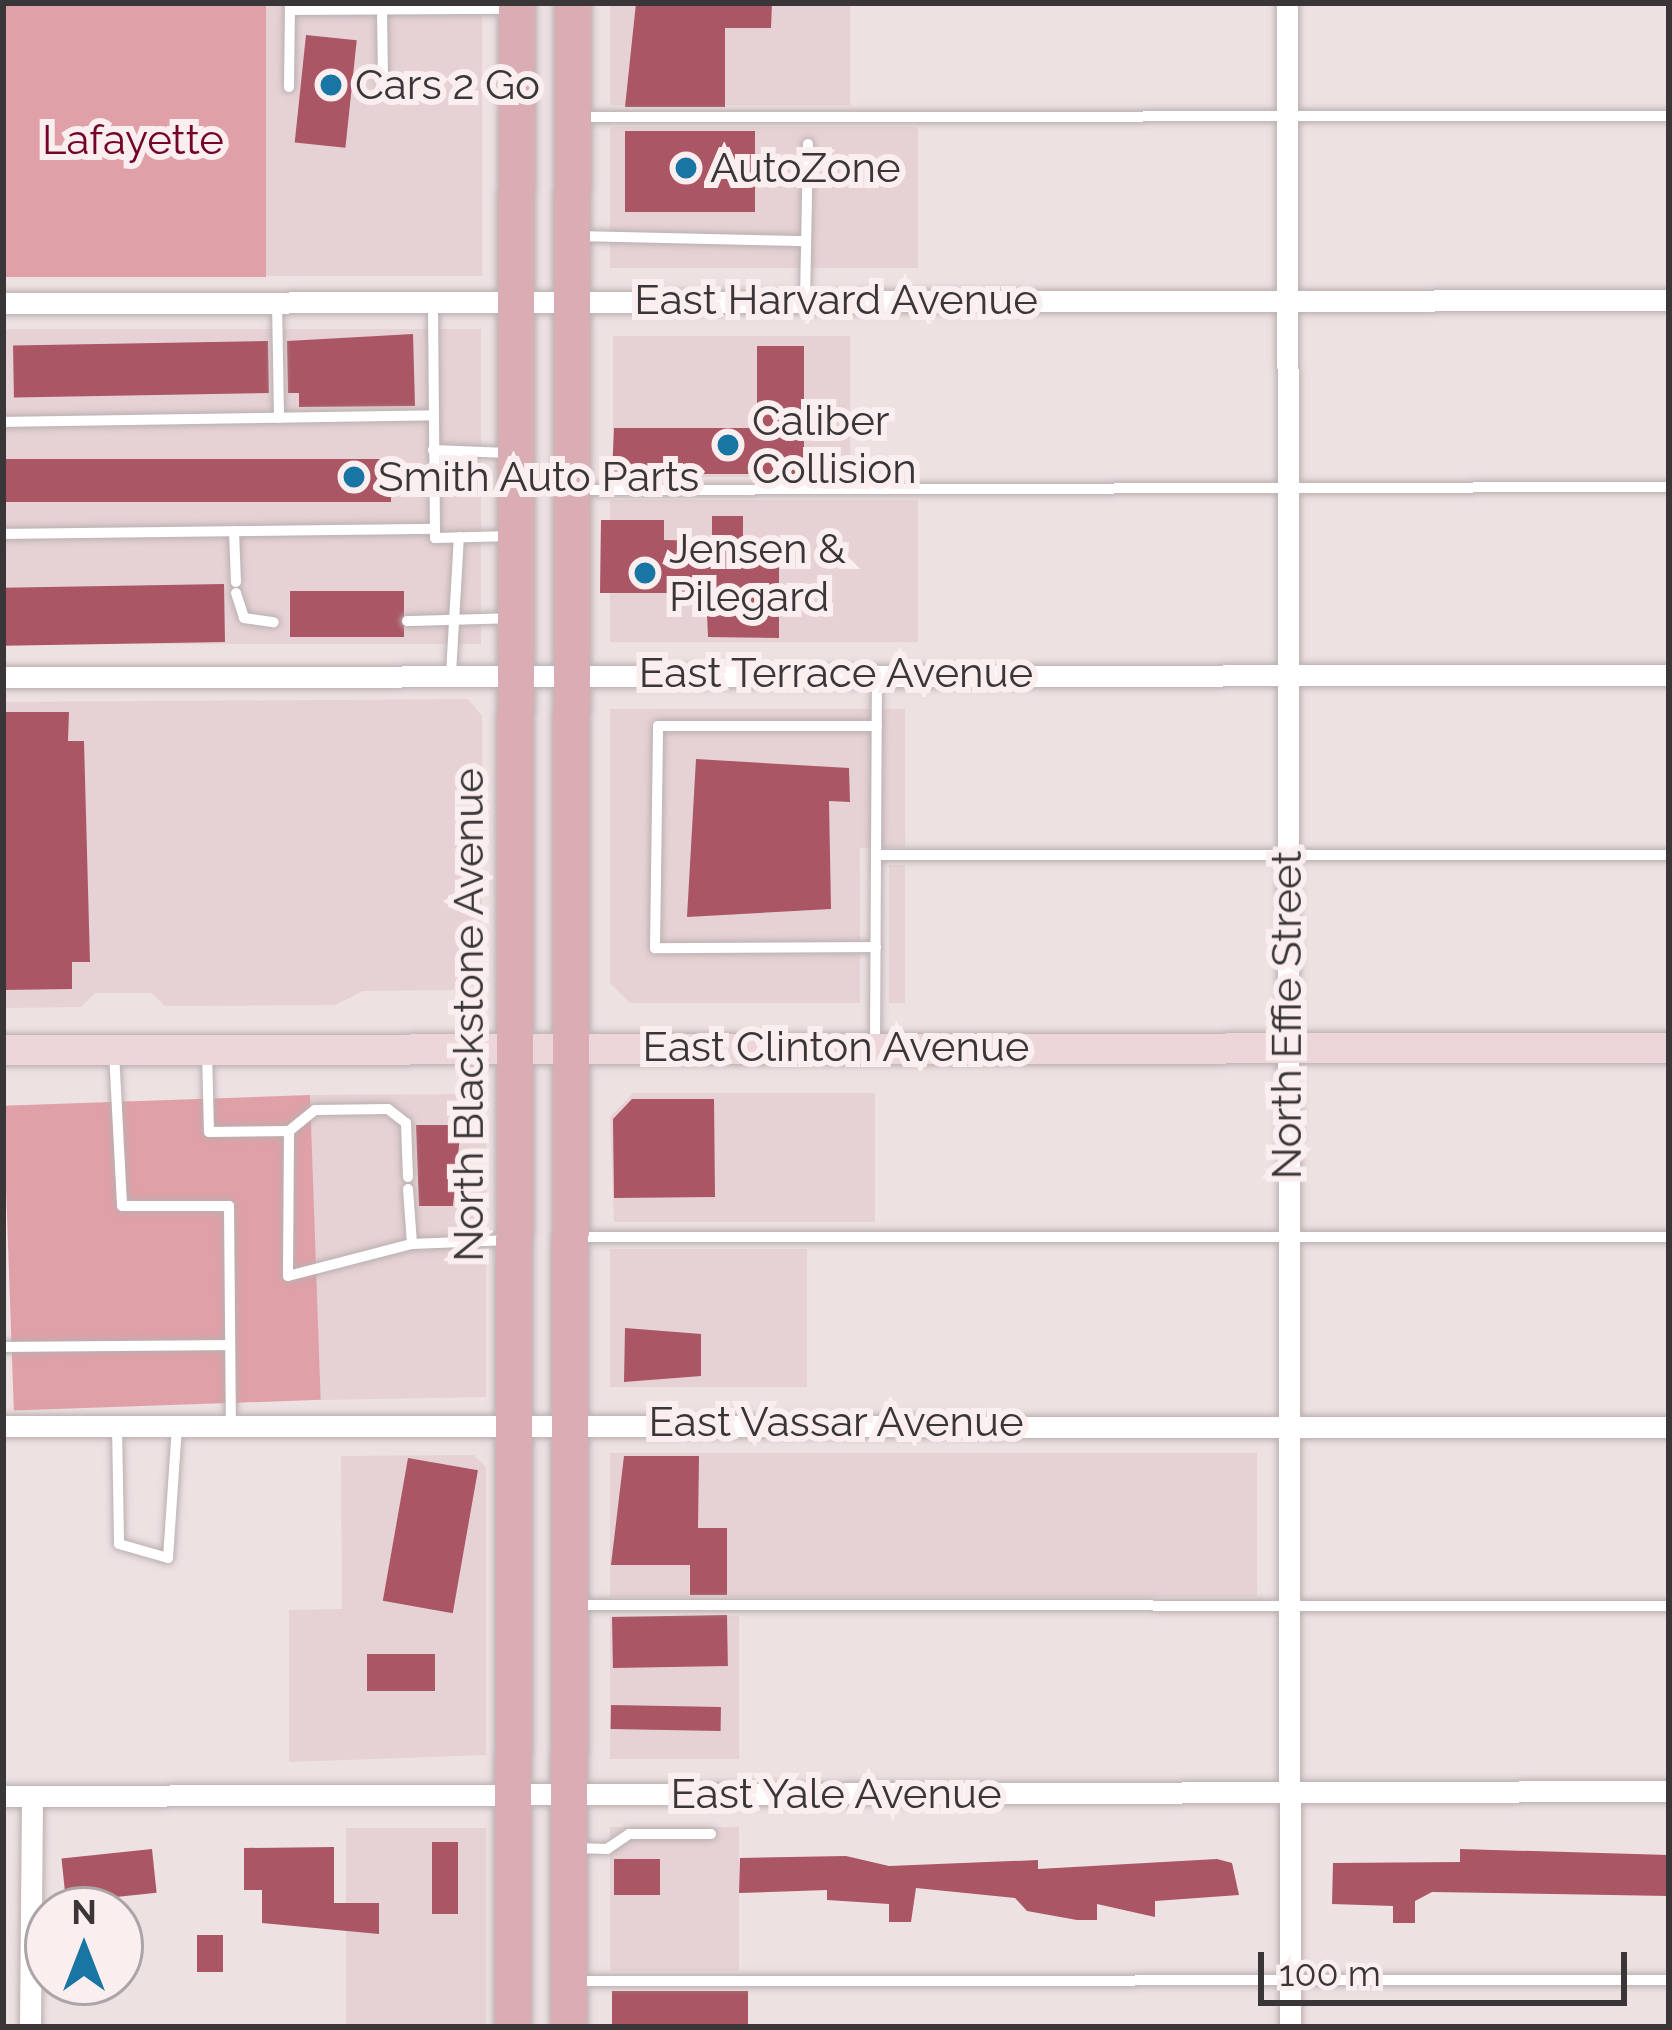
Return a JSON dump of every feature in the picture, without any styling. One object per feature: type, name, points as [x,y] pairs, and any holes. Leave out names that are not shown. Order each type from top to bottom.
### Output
[{"type":"main road","points":[[568,2027],[572,3]]},
{"type":"main road","name":"North Blackstone Avenue","points":[[513,2027],[517,6]]},
{"type":"main road","name":"East Clinton Avenue","points":[[3,1050],[1669,1048]]},
{"type":"main road","points":[[513,1978],[537,2027]]},
{"type":"street","name":"North Effie Street","points":[[1287,3],[1285,1425],[1290,2027]]},
{"type":"street","name":"East Harvard Avenue","points":[[3,303],[1669,300]]},
{"type":"street","name":"East Terrace Avenue","points":[[3,677],[1669,675]]},
{"type":"street","name":"East Vassar Avenue","points":[[3,1426],[567,1421],[1669,1427]]},
{"type":"street","name":"East Yale Avenue","points":[[3,1796],[1669,1791]]},
{"type":"street","points":[[29,2027],[32,1796]]},
{"type":"lane","points":[[290,87],[290,6],[382,10],[517,6]]},
{"type":"lane","points":[[382,10],[382,82]]},
{"type":"lane","points":[[572,117],[1669,116]]},
{"type":"lane","points":[[805,300],[808,144]]},
{"type":"lane","points":[[572,236],[803,241]]},
{"type":"lane","points":[[434,301],[435,538],[516,536]]},
{"type":"lane","points":[[277,302],[279,418]]},
{"type":"lane","points":[[3,422],[434,415]]},
{"type":"lane","points":[[434,450],[517,453]]},
{"type":"lane","points":[[570,490],[1669,487]]},
{"type":"lane","points":[[3,534],[435,529]]},
{"type":"lane","points":[[234,531],[236,587],[244,618],[274,622]]},
{"type":"lane","points":[[451,674],[458,537]]},
{"type":"lane","points":[[407,621],[514,618]]},
{"type":"lane","points":[[875,1047],[878,674]]},
{"type":"lane","points":[[875,947],[656,947],[658,726],[877,726]]},
{"type":"lane","points":[[876,855],[1669,855]]},
{"type":"lane","points":[[207,1048],[209,1132],[290,1131],[315,1110],[388,1109],[406,1123],[412,1244]]},
{"type":"lane","points":[[113,1049],[122,1206],[229,1206],[231,1424]]},
{"type":"lane","points":[[290,1131],[288,1276],[412,1244],[515,1240]]},
{"type":"lane","points":[[568,1237],[1669,1237]]},
{"type":"lane","points":[[3,1347],[230,1345]]},
{"type":"lane","points":[[117,1425],[118,1544],[169,1558],[177,1424]]},
{"type":"lane","points":[[568,1605],[1669,1606]]},
{"type":"lane","points":[[568,1848],[711,1834]]},
{"type":"lane","points":[[568,1981],[1669,1980]]},
{"type":"shaded area","points":[[266,3],[482,3],[482,276],[266,276]]},
{"type":"shaded area","points":[[610,3],[850,3],[850,105],[610,105]]},
{"type":"shaded area","points":[[610,127],[918,127],[918,268],[610,268]]},
{"type":"shaded area","points":[[3,329],[481,329],[481,644],[3,644]]},
{"type":"shaded area","points":[[613,336],[850,336],[850,477],[613,477]]},
{"type":"shaded area","points":[[610,500],[918,500],[918,642],[610,642]]},
{"type":"shaded area","points":[[468,699],[482,716],[483,869],[480,970],[460,990],[363,991],[335,1005],[165,1006],[152,993],[95,993],[81,1007],[3,1008],[3,702]]},
{"type":"shaded area","points":[[610,709],[905,709],[905,847],[860,848],[860,1003],[630,1003],[610,983]]},
{"type":"shaded area","points":[[889,865],[905,865],[905,1003],[889,1003]]},
{"type":"shaded area","points":[[633,1093],[875,1093],[875,1222],[614,1222],[610,1117]]},
{"type":"shaded area","points":[[469,1094],[486,1109],[486,1397],[319,1400],[310,1095]]},
{"type":"shaded area","points":[[610,1249],[807,1249],[807,1387],[610,1387]]},
{"type":"shaded area","points":[[610,1453],[1257,1453],[1257,1597],[610,1597]]},
{"type":"shaded area","points":[[474,1455],[486,1467],[486,1755],[289,1762],[289,1610],[342,1609],[341,1456]]},
{"type":"shaded area","points":[[610,1616],[739,1616],[739,1759],[610,1759]]},
{"type":"shaded area","points":[[610,1827],[739,1827],[739,1971],[610,1971]]},
{"type":"shaded area","points":[[346,1828],[486,1828],[486,2027],[346,2027]]},
{"type":"green space","name":"Lafayette","points":[[3,3],[266,3],[266,277],[3,277]]},
{"type":"green space","points":[[310,1095],[321,1400],[14,1411],[3,1106]]},
{"type":"building","points":[[636,3],[772,3],[771,28],[725,28],[725,107],[625,107]]},
{"type":"building","points":[[306,35],[357,40],[345,148],[295,142]]},
{"type":"building","points":[[625,131],[755,131],[755,212],[625,212]]},
{"type":"building","points":[[413,334],[415,406],[299,407],[299,393],[288,393],[287,341]]},
{"type":"building","points":[[268,341],[269,393],[14,397],[13,345]]},
{"type":"building","points":[[757,346],[804,346],[804,474],[612,474],[614,428],[757,428]]},
{"type":"building","points":[[3,459],[391,459],[391,502],[3,502]]},
{"type":"building","points":[[712,516],[743,516],[743,542],[779,542],[779,638],[708,637],[706,593],[600,593],[601,520],[664,520],[664,540],[712,541]]},
{"type":"building","points":[[224,584],[225,642],[4,646],[3,588]]},
{"type":"building","points":[[290,591],[404,591],[404,637],[290,637]]},
{"type":"building","points":[[3,712],[69,712],[68,741],[84,741],[90,962],[72,962],[72,989],[3,990]]},
{"type":"building","points":[[696,759],[849,768],[850,802],[829,801],[831,909],[687,917]]},
{"type":"building","points":[[632,1099],[714,1099],[715,1197],[614,1198],[613,1119]]},
{"type":"building","points":[[416,1125],[461,1125],[453,1206],[419,1206]]},
{"type":"building","points":[[625,1328],[701,1334],[701,1376],[624,1382]]},
{"type":"building","points":[[624,1456],[699,1456],[698,1528],[727,1528],[727,1595],[690,1595],[690,1565],[611,1565]]},
{"type":"building","points":[[408,1458],[478,1470],[453,1613],[383,1601]]},
{"type":"building","points":[[727,1615],[728,1666],[613,1668],[612,1617]]},
{"type":"building","points":[[367,1654],[435,1654],[435,1691],[367,1691]]},
{"type":"building","points":[[611,1705],[721,1707],[721,1731],[611,1729]]},
{"type":"building","points":[[432,1842],[458,1842],[458,1914],[432,1914]]},
{"type":"building","points":[[334,1847],[334,1903],[379,1903],[379,1934],[262,1923],[262,1890],[244,1890],[244,1848]]},
{"type":"building","points":[[152,1849],[157,1893],[144,1894],[144,1886],[64,1886],[61,1859]]},
{"type":"building","points":[[1460,1849],[1669,1855],[1669,1896],[1432,1892],[1415,1901],[1415,1923],[1393,1923],[1393,1906],[1332,1904],[1333,1863],[1460,1862]]},
{"type":"building","points":[[846,1856],[889,1866],[1038,1860],[1038,1869],[1217,1859],[1232,1863],[1239,1895],[1155,1901],[1155,1917],[1097,1904],[1097,1920],[1077,1920],[1027,1911],[1015,1898],[916,1888],[911,1922],[889,1922],[889,1904],[827,1900],[827,1890],[739,1893],[740,1858]]},
{"type":"building","points":[[614,1859],[660,1859],[660,1895],[614,1895]]},
{"type":"building","points":[[197,1935],[223,1935],[223,1972],[197,1972]]},
{"type":"building","points":[[612,1991],[748,1991],[748,2027],[612,2027]]},
{"type":"place","name":"Cars 2 Go","points":[[331,85]]},
{"type":"place","name":"AutoZone","points":[[686,168]]},
{"type":"place","name":"Caliber Collision","points":[[728,445]]},
{"type":"place","name":"Smith Auto Parts","points":[[354,477]]},
{"type":"place","name":"Jensen & Pilegard","points":[[645,573]]}]
